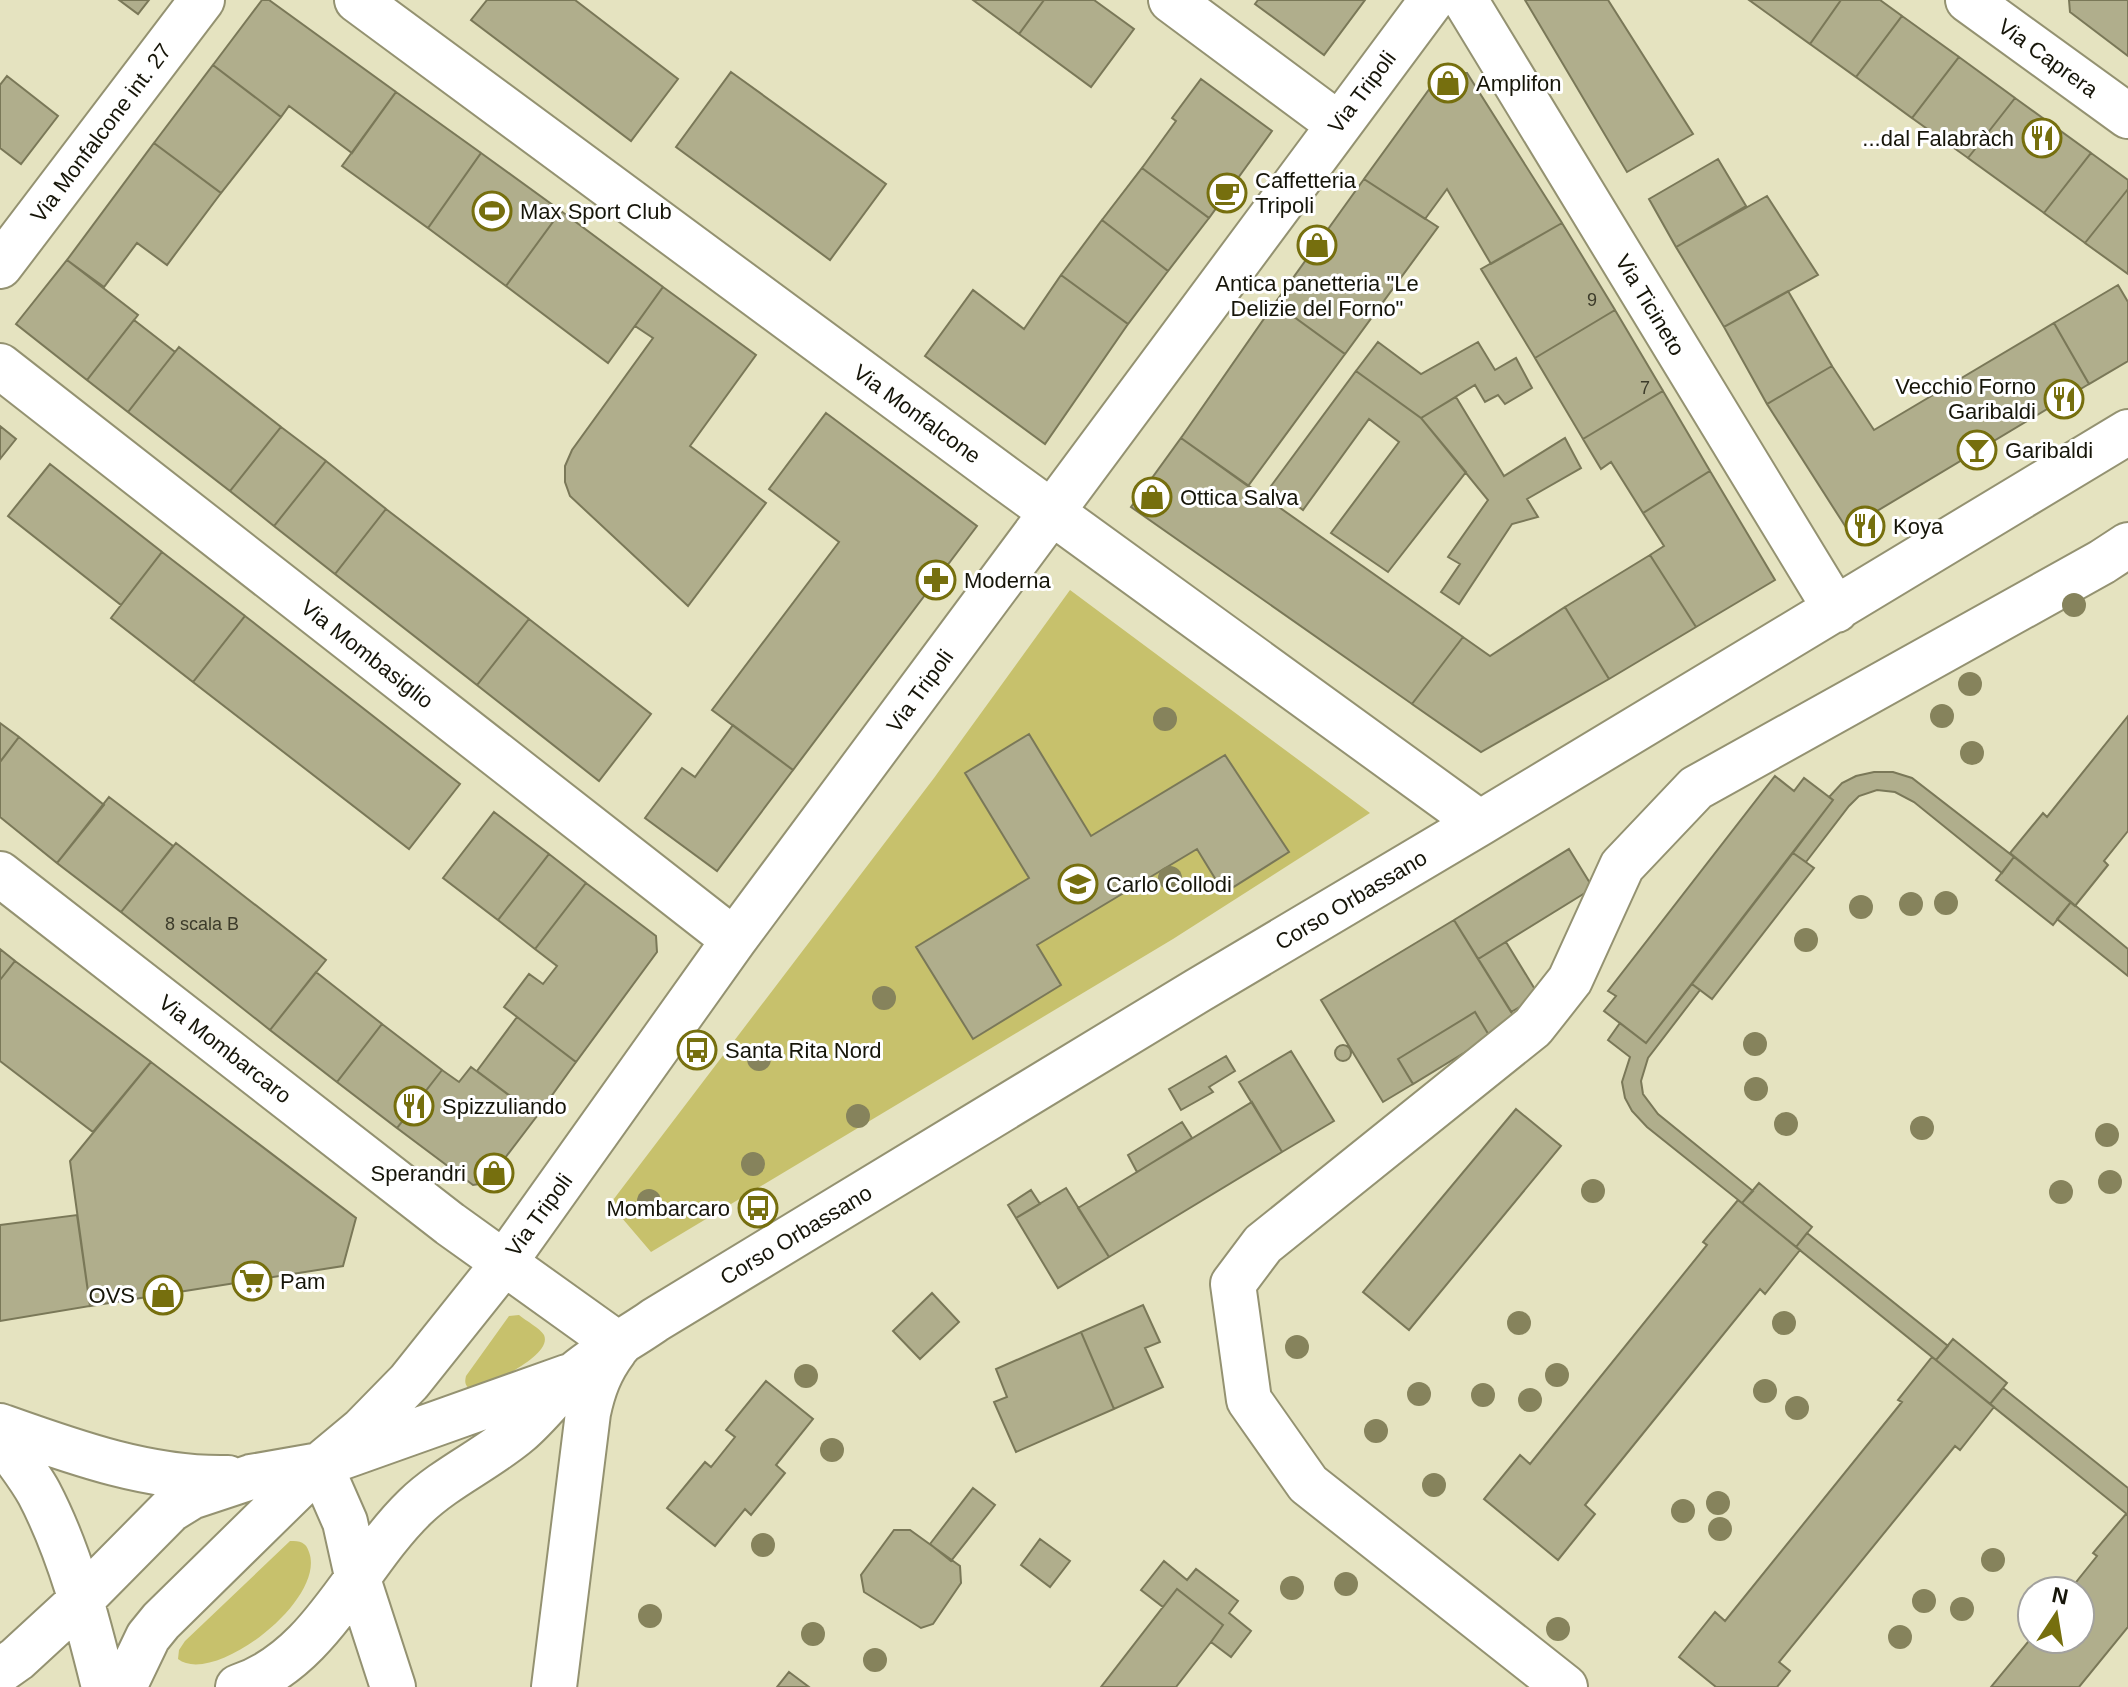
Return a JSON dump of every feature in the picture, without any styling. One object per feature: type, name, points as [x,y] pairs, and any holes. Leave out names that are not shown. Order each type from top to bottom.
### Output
[{"type":"street","name":"Via Monfalcone int. 27","points":[[0,266],[202,0]]},
{"type":"street","name":"Via Monfalcone","points":[[357,0],[1006,479],[1480,823]]},
{"type":"street","points":[[1171,0],[1338,124]]},
{"type":"street","name":"Via Tripoli","points":[[409,1382],[504,1263],[734,940],[1432,0]]},
{"type":"street","name":"Via Ticineto","points":[[1465,0],[1836,610]]},
{"type":"street","name":"Via Caprera","points":[[1983,4],[2128,116]]},
{"type":"street","name":"Via Mombasiglio","points":[[0,366],[734,940]]},
{"type":"street","name":"Corso Orbassano","points":[[577,1373],[655,1320],[1157,1015],[2128,432]]},
{"type":"street","points":[[1565,1687],[1308,1484],[1249,1400],[1233,1284],[1263,1244],[1533,1027],[1570,980],[1622,866],[1696,788],[2128,545]]},
{"type":"street","name":"Via Mombarcaro","points":[[0,874],[450,1224],[619,1345]]},
{"type":"street","points":[[554,1687],[588,1413],[598,1378],[619,1345]]},
{"type":"street","points":[[0,1426],[51,1444],[157,1473],[196,1479],[251,1477],[320,1465],[577,1373]]},
{"type":"street","points":[[238,1687],[272,1673],[289,1661],[415,1507],[519,1433],[577,1373]]},
{"type":"street","points":[[345,1522],[409,1382]]},
{"type":"street","points":[[124,1687],[148,1637],[161,1621],[409,1382]]},
{"type":"street","points":[[0,1437],[38,1492],[56,1533],[80,1601],[104,1687]]},
{"type":"street","points":[[320,1465],[345,1522],[357,1576],[393,1687]]},
{"type":"street","points":[[0,1671],[80,1601],[170,1510],[191,1497],[251,1477]]},
{"type":"shaded area","points":[[1070,590],[1370,813],[1173,939],[651,1252],[610,1204],[934,778]],"holes":[[[1029,734],[1091,836],[1225,755],[1289,852],[1224,892],[1197,849],[1037,945],[1061,985],[973,1039],[917,947],[1029,878],[965,774]]]},
{"type":"shaded area","points":[[519,1315],[544,1335],[540,1351],[509,1374],[480,1389],[471,1390],[465,1383],[466,1376],[509,1316]]},
{"type":"shaded area","points":[[290,1541],[306,1546],[310,1572],[301,1593],[285,1614],[240,1650],[216,1661],[194,1664],[178,1659],[185,1641]]},
{"type":"building","points":[[119,0],[149,0],[138,14]]},
{"type":"building","points":[[262,0],[269,0],[396,92],[352,153],[289,106],[281,117],[213,65]]},
{"type":"building","points":[[487,0],[575,0],[678,79],[631,141],[471,20]]},
{"type":"building","points":[[973,0],[1044,0],[1019,34]]},
{"type":"building","points":[[1044,0],[1094,0],[1134,29],[1091,87],[1019,34]]},
{"type":"building","points":[[1258,0],[1365,0],[1324,55],[1255,4]]},
{"type":"building","points":[[1525,0],[1608,0],[1693,134],[1627,172]]},
{"type":"building","points":[[1749,0],[1841,0],[1810,44]]},
{"type":"building","points":[[1841,0],[1880,0],[1902,16],[1856,77],[1810,44]]},
{"type":"building","points":[[2069,0],[2128,0],[2128,56],[2070,12]]},
{"type":"building","points":[[1902,16],[1959,57],[1912,118],[1856,77]]},
{"type":"building","points":[[1959,57],[2015,98],[1968,158],[1912,118]]},
{"type":"building","points":[[213,65],[281,117],[221,193],[154,143]]},
{"type":"building","points":[[731,72],[886,184],[830,260],[676,147]]},
{"type":"building","points":[[1441,73],[1467,73],[1562,223],[1491,264],[1447,189],[1425,219],[1364,179]]},
{"type":"building","points":[[7,76],[58,116],[21,164],[0,148],[0,85]]},
{"type":"building","points":[[1201,79],[1272,131],[1209,218],[1142,168],[1176,121],[1172,118]]},
{"type":"building","points":[[396,92],[481,153],[428,228],[342,166]]},
{"type":"building","points":[[2015,98],[2091,153],[2044,213],[1968,158]]},
{"type":"building","points":[[154,143],[221,193],[167,265],[137,243],[104,287],[67,260]]},
{"type":"building","points":[[481,153],[561,211],[506,286],[428,228]]},
{"type":"building","points":[[2091,153],[2128,180],[2128,189],[2085,243],[2044,213]]},
{"type":"building","points":[[1718,159],[1746,206],[1676,247],[1649,199]]},
{"type":"building","points":[[1142,168],[1209,218],[1168,271],[1102,220]]},
{"type":"building","points":[[1364,179],[1438,227],[1345,354],[1275,303]]},
{"type":"building","points":[[2128,189],[2128,274],[2085,243]]},
{"type":"building","points":[[1767,196],[1818,275],[1724,327],[1676,247]]},
{"type":"building","points":[[561,211],[663,287],[608,363],[506,286]]},
{"type":"building","points":[[1102,220],[1168,271],[1128,324],[1061,275]]},
{"type":"building","points":[[1562,223],[1615,310],[1535,358],[1481,269]]},
{"type":"building","points":[[67,260],[138,315],[87,380],[16,324]]},
{"type":"building","points":[[1061,275],[1128,324],[1045,444],[925,356],[973,290],[1024,329]]},
{"type":"building","points":[[2118,285],[2128,302],[2128,361],[2089,384],[2054,323]]},
{"type":"building","points":[[663,287],[756,355],[690,446],[766,503],[688,606],[570,496],[565,482],[565,466],[572,450],[653,338],[635,326]]},
{"type":"building","points":[[1788,291],[1832,366],[1767,404],[1724,327]]},
{"type":"building","points":[[1275,303],[1345,354],[1248,486],[1181,438]]},
{"type":"building","points":[[1615,310],[1663,391],[1583,439],[1535,358]]},
{"type":"building","points":[[134,320],[175,352],[128,412],[87,380]]},
{"type":"building","points":[[2054,323],[2089,384],[1847,529],[1767,404],[1832,366],[1874,430]]},
{"type":"building","points":[[1378,342],[1421,374],[1478,342],[1495,370],[1516,358],[1532,388],[1505,404],[1498,395],[1485,402],[1475,385],[1421,418],[1356,371]]},
{"type":"building","points":[[179,347],[281,427],[230,491],[128,412]]},
{"type":"building","points":[[1356,371],[1421,418],[1466,472],[1388,572],[1331,533],[1399,442],[1369,419],[1303,510],[1271,486]]},
{"type":"building","points":[[1663,391],[1710,471],[1643,513],[1611,462],[1601,469],[1583,439]]},
{"type":"building","points":[[1456,397],[1504,476],[1565,438],[1581,468],[1527,499],[1538,517],[1512,524],[1459,604],[1441,592],[1460,564],[1448,557],[1488,500],[1421,418]]},
{"type":"building","points":[[826,413],[977,526],[793,770],[712,710],[839,542],[769,489]]},
{"type":"building","points":[[0,426],[16,439],[0,459]]},
{"type":"building","points":[[281,427],[326,461],[274,526],[230,491]]},
{"type":"building","points":[[1181,438],[1463,637],[1412,704],[1131,507]]},
{"type":"building","points":[[326,461],[386,509],[335,574],[274,526]]},
{"type":"building","points":[[50,464],[162,552],[121,605],[8,516]]},
{"type":"building","points":[[1710,471],[1775,580],[1696,627],[1650,555],[1664,546],[1643,513]]},
{"type":"building","points":[[386,509],[529,619],[477,685],[335,574]]},
{"type":"building","points":[[162,552],[245,616],[193,682],[111,618]]},
{"type":"building","points":[[1650,555],[1696,627],[1609,679],[1565,607]]},
{"type":"building","points":[[1565,607],[1609,679],[1481,752],[1412,704],[1463,637],[1490,656]]},
{"type":"building","points":[[245,616],[460,784],[409,849],[193,682]]},
{"type":"building","points":[[529,619],[651,714],[599,781],[477,685]]},
{"type":"building","points":[[2128,716],[2128,831],[2104,861],[2108,865],[2075,906],[2010,853],[2043,813],[2047,817]]},
{"type":"building","points":[[0,723],[19,737],[0,762]]},
{"type":"building","points":[[733,725],[793,770],[717,871],[645,818],[682,768],[695,777]]},
{"type":"building","name":"Carlo Collodi","points":[[1029,734],[1091,836],[1225,755],[1289,852],[1224,893],[1197,849],[1037,945],[1061,985],[973,1039],[916,947],[1029,878],[965,773]]},
{"type":"building","points":[[19,737],[104,805],[57,863],[0,817],[0,762]]},
{"type":"building","points":[[1874,772],[1893,772],[1912,778],[2014,857],[2002,873],[1914,802],[1895,792],[1877,790],[1859,796],[1849,806],[1806,862],[1793,853],[1833,800],[1829,797],[1842,783]]},
{"type":"building","points":[[1775,776],[1794,791],[1804,778],[1833,800],[1646,1043],[1604,1011],[1616,996],[1608,991]]},
{"type":"building","points":[[109,797],[173,846],[121,912],[57,863]]},
{"type":"building","points":[[494,812],[549,854],[498,920],[443,878]]},
{"type":"building","points":[[176,843],[326,960],[270,1030],[121,912]]},
{"type":"building","points":[[1569,849],[1593,888],[1478,959],[1454,920]]},
{"type":"building","points":[[1793,853],[1814,868],[1712,999],[1692,984]]},
{"type":"building","points":[[549,854],[586,883],[535,949],[498,920]]},
{"type":"building","points":[[2014,857],[2071,902],[2053,925],[1996,880]]},
{"type":"building","points":[[586,883],[656,936],[657,952],[576,1062],[504,1007],[529,974],[543,984],[557,966],[535,949]]},
{"type":"building","points":[[2071,902],[2128,949],[2128,976],[2057,919]]},
{"type":"building","points":[[1454,920],[1517,1021],[1490,1037],[1475,1012],[1398,1059],[1413,1084],[1383,1102],[1321,1000]]},
{"type":"building","points":[[1506,942],[1539,996],[1511,1012],[1478,959]]},
{"type":"building","points":[[0,949],[15,961],[0,980]]},
{"type":"building","points":[[15,961],[151,1062],[93,1132],[0,1061],[0,980]]},
{"type":"building","points":[[316,972],[382,1024],[337,1082],[270,1030]]},
{"type":"building","points":[[1692,984],[1700,990],[1648,1058],[1641,1081],[1643,1094],[1658,1114],[1753,1191],[1742,1203],[1647,1127],[1632,1111],[1622,1082],[1630,1057],[1608,1040],[1620,1023],[1646,1043]]},
{"type":"building","points":[[1475,1012],[1490,1037],[1413,1084],[1398,1059]]},
{"type":"building","points":[[517,1017],[576,1062],[537,1116],[477,1071]]},
{"type":"building","points":[[382,1024],[442,1070],[397,1128],[337,1082]]},
{"type":"building","points":[[1343,1045],[1349,1047],[1349,1059],[1343,1061],[1337,1059],[1335,1053],[1337,1047]]},
{"type":"building","points":[[1291,1051],[1334,1121],[1282,1152],[1239,1082]]},
{"type":"building","points":[[1226,1056],[1235,1071],[1209,1087],[1213,1092],[1181,1110],[1169,1089]]},
{"type":"building","points":[[151,1062],[356,1218],[343,1266],[90,1306],[70,1161]]},
{"type":"building","points":[[471,1067],[537,1116],[486,1183],[473,1185],[397,1128],[442,1070],[459,1082]]},
{"type":"building","points":[[1252,1102],[1282,1152],[1109,1257],[1078,1208]]},
{"type":"building","points":[[1516,1109],[1561,1146],[1409,1330],[1363,1292]]},
{"type":"building","points":[[1182,1122],[1192,1138],[1137,1172],[1128,1155]]},
{"type":"building","points":[[1759,1183],[1812,1227],[1796,1247],[1742,1203]]},
{"type":"building","points":[[1066,1188],[1109,1257],[1058,1288],[1016,1218]]},
{"type":"building","points":[[1031,1190],[1040,1204],[1016,1218],[1008,1205]]},
{"type":"building","points":[[1738,1200],[1800,1250],[1765,1294],[1760,1289],[1585,1505],[1595,1514],[1558,1560],[1484,1499],[1520,1455],[1530,1464],[1707,1245],[1703,1242]]},
{"type":"building","points":[[77,1215],[90,1306],[0,1321],[0,1225]]},
{"type":"building","points":[[1807,1233],[1948,1346],[1936,1360],[1796,1247]]},
{"type":"building","points":[[932,1293],[959,1322],[920,1359],[893,1331]]},
{"type":"building","points":[[1143,1305],[1160,1342],[1145,1348],[1163,1387],[1114,1409],[1081,1332]]},
{"type":"building","points":[[1081,1332],[1114,1409],[1016,1452],[994,1402],[1007,1397],[996,1369]]},
{"type":"building","points":[[1953,1339],[2007,1383],[1990,1404],[1936,1360]]},
{"type":"building","points":[[1932,1357],[1994,1407],[1960,1450],[1955,1446],[1779,1662],[1790,1671],[1777,1687],[1716,1687],[1679,1657],[1715,1612],[1725,1621],[1902,1402],[1898,1400]]},
{"type":"building","points":[[766,1381],[813,1419],[776,1465],[785,1473],[751,1515],[745,1509],[715,1546],[667,1508],[705,1462],[711,1467],[735,1437],[726,1430]]},
{"type":"building","points":[[2003,1388],[2128,1488],[2128,1515],[1990,1404]]},
{"type":"building","points":[[973,1488],[995,1505],[951,1561],[930,1544]]},
{"type":"building","points":[[2128,1515],[2128,1627],[2079,1687],[1991,1687],[2017,1655],[2096,1655],[2096,1575],[2082,1575],[2097,1556],[2093,1553]]},
{"type":"building","points":[[894,1530],[910,1530],[960,1566],[961,1583],[933,1624],[921,1628],[864,1592],[861,1575]]},
{"type":"building","points":[[1040,1539],[1070,1561],[1050,1587],[1021,1565]]},
{"type":"building","points":[[1164,1561],[1187,1580],[1196,1569],[1238,1601],[1229,1613],[1251,1631],[1231,1657],[1211,1642],[1223,1625],[1177,1589],[1163,1607],[1141,1590]]},
{"type":"building","points":[[1177,1589],[1223,1625],[1211,1642],[1176,1687],[1101,1687]]},
{"type":"building","points":[[789,1672],[809,1687],[777,1687]]},
{"type":"place","name":"Amplifon","points":[[1448,83]]},
{"type":"place","name":"...dal Falabràch","points":[[2042,138]]},
{"type":"place","name":"Caffetteria Tripoli","points":[[1227,193]]},
{"type":"place","name":"Max Sport Club","points":[[492,211]]},
{"type":"place","name":"Antica panetteria \"Le Delizie del Forno\"","points":[[1317,245]]},
{"type":"place","name":"Vecchio Forno Garibaldi","points":[[2064,399]]},
{"type":"place","name":"Garibaldi","points":[[1977,450]]},
{"type":"place","name":"Ottica Salva","points":[[1152,497]]},
{"type":"place","name":"Koya","points":[[1865,526]]},
{"type":"place","name":"Moderna","points":[[936,580]]},
{"type":"place","name":"Carlo Collodi","points":[[1078,884]]},
{"type":"place","name":"Santa Rita Nord","points":[[697,1050]]},
{"type":"place","name":"Spizzuliando","points":[[414,1106]]},
{"type":"place","name":"Sperandri","points":[[494,1173]]},
{"type":"place","name":"Mombarcaro","points":[[758,1208]]},
{"type":"place","name":"Pam","points":[[252,1281]]},
{"type":"place","name":"OVS","points":[[163,1295]]}]
